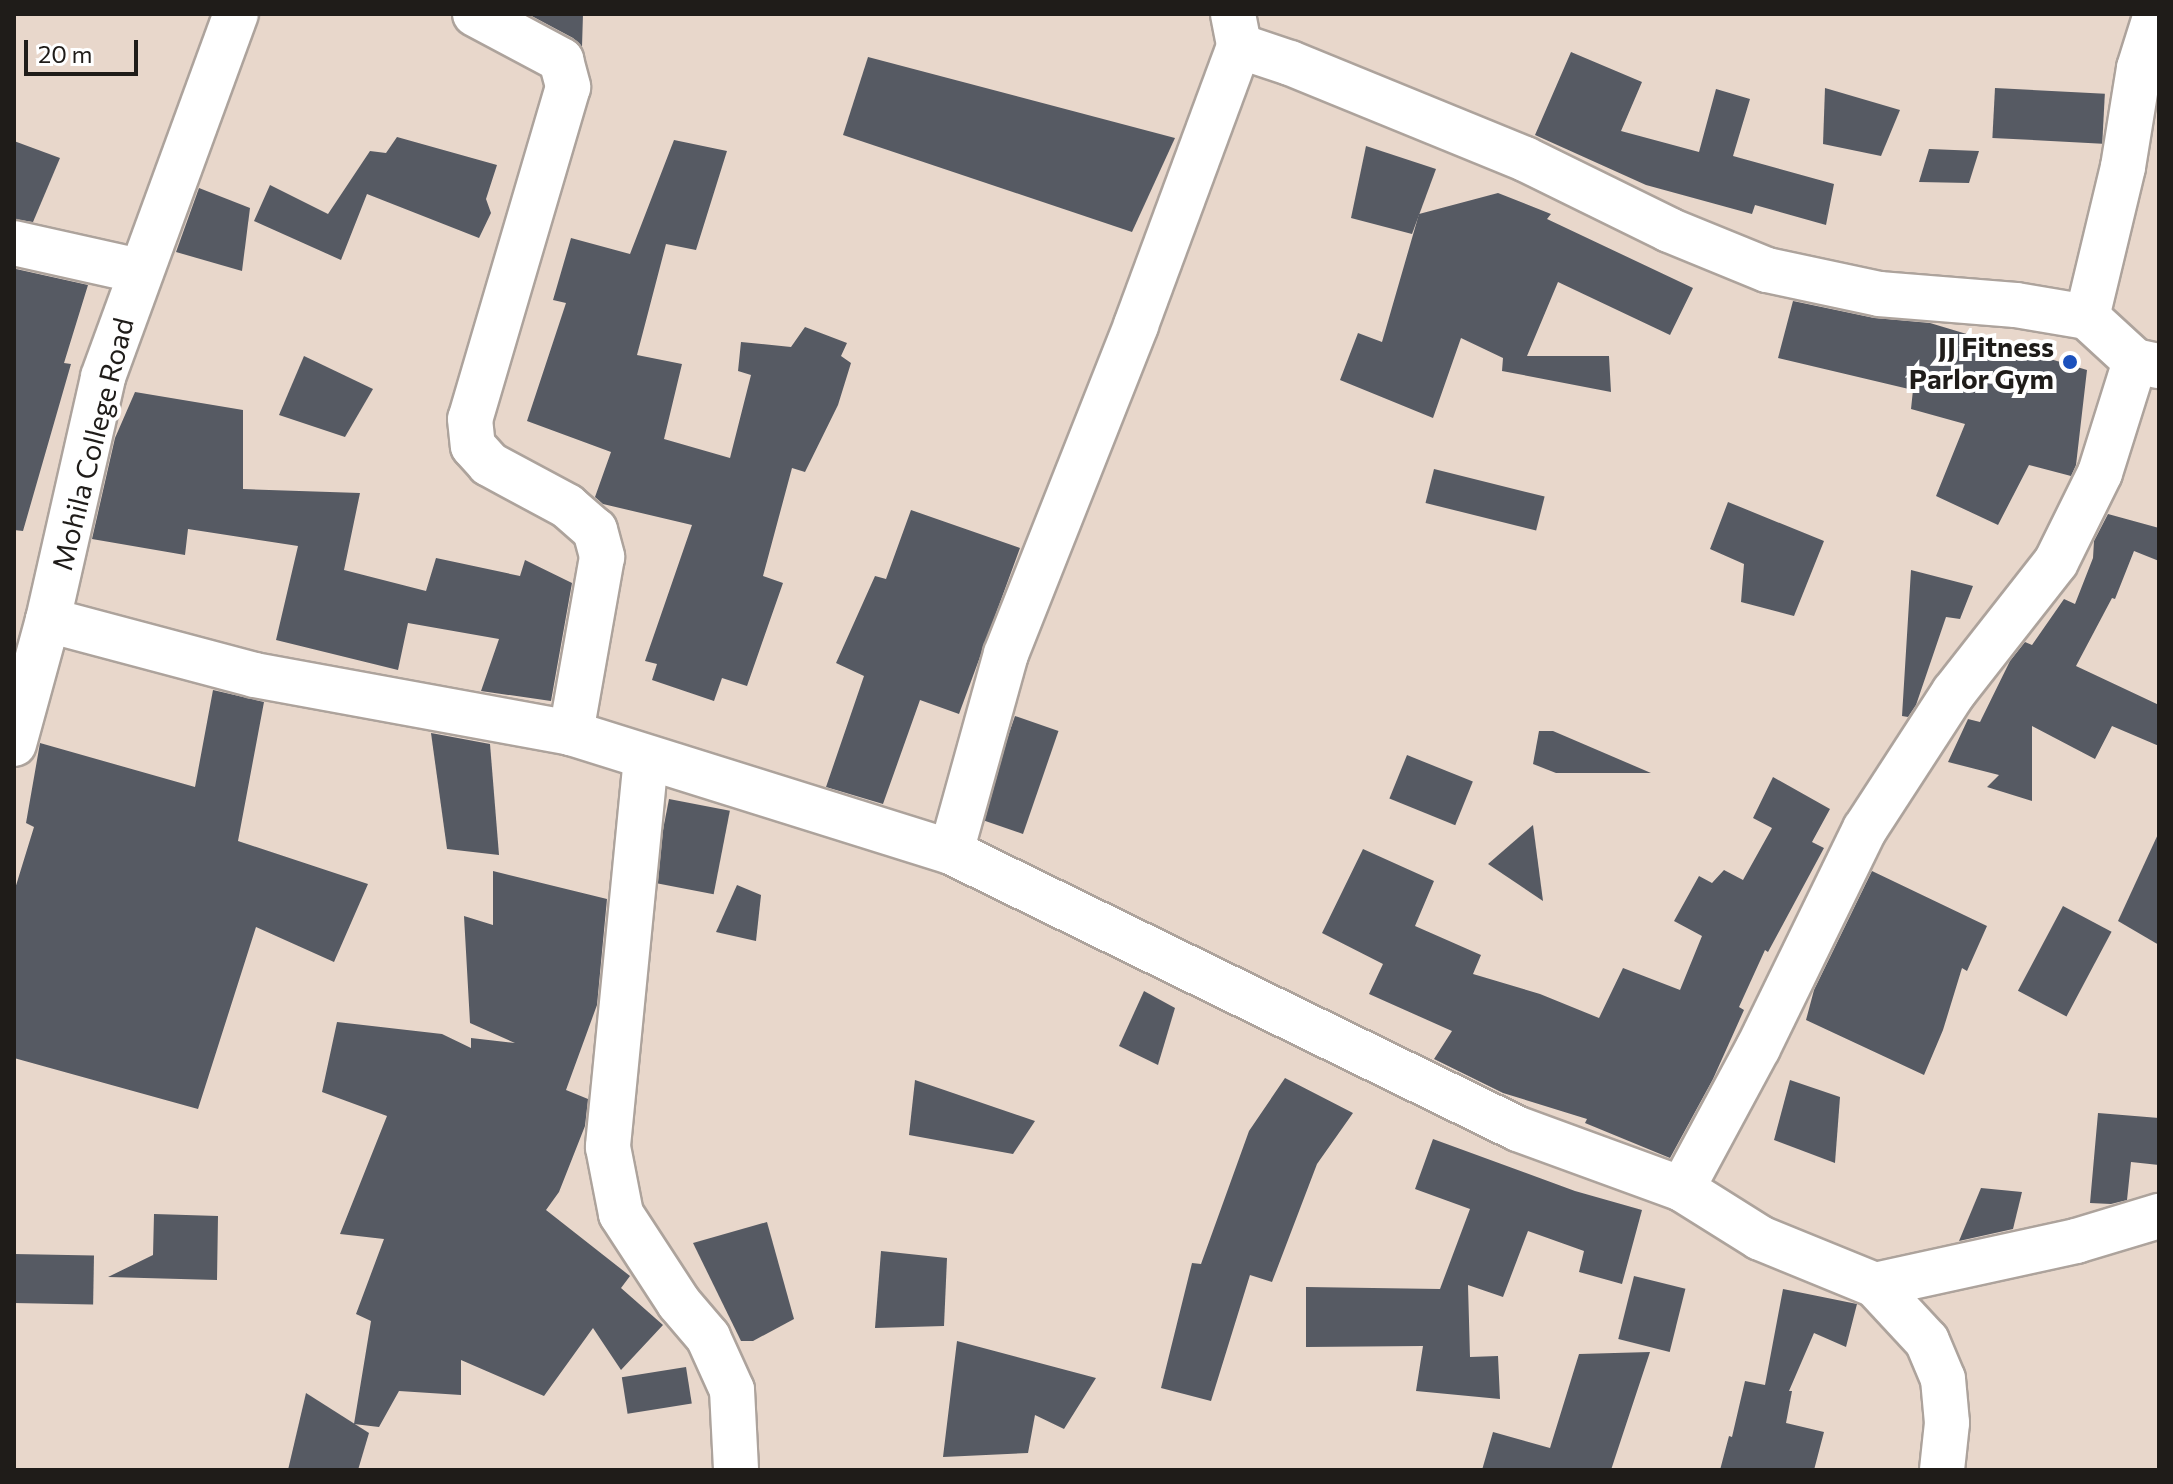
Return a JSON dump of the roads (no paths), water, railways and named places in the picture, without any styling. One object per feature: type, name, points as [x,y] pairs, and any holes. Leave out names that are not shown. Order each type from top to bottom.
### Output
[{"type":"street","name":"Mohila College Road","points":[[14,744],[48,620],[103,377],[139,271],[236,14]]},
{"type":"street","points":[[475,14],[561,60],[568,87],[470,419],[473,446],[489,464],[567,506],[595,530],[602,557],[571,733]]},
{"type":"street","points":[[2087,317],[2123,167],[2139,68],[2156,14]]},
{"type":"street","points":[[951,852],[1006,654],[1136,325],[1236,30],[1290,63],[1525,159],[1669,230],[1767,270],[1879,294],[2016,305],[2087,317],[2147,363],[2100,473],[2056,562],[1954,692],[1865,829],[1758,1048],[1682,1189]]},
{"type":"street","points":[[14,243],[139,271]]},
{"type":"street","points":[[48,620],[255,675],[571,733],[951,852],[1518,1129],[1682,1189],[1760,1238],[1875,1285],[1927,1341],[1943,1379],[1947,1423],[1942,1470]]},
{"type":"street","points":[[646,758],[608,1147],[621,1214],[679,1303],[708,1337],[732,1390],[736,1470]]},
{"type":"street","points":[[1875,1285],[2076,1241],[2159,1216]]},
{"type":"place","name":"JJ Fitness Parlor Gym","points":[[2070,362]]}]
